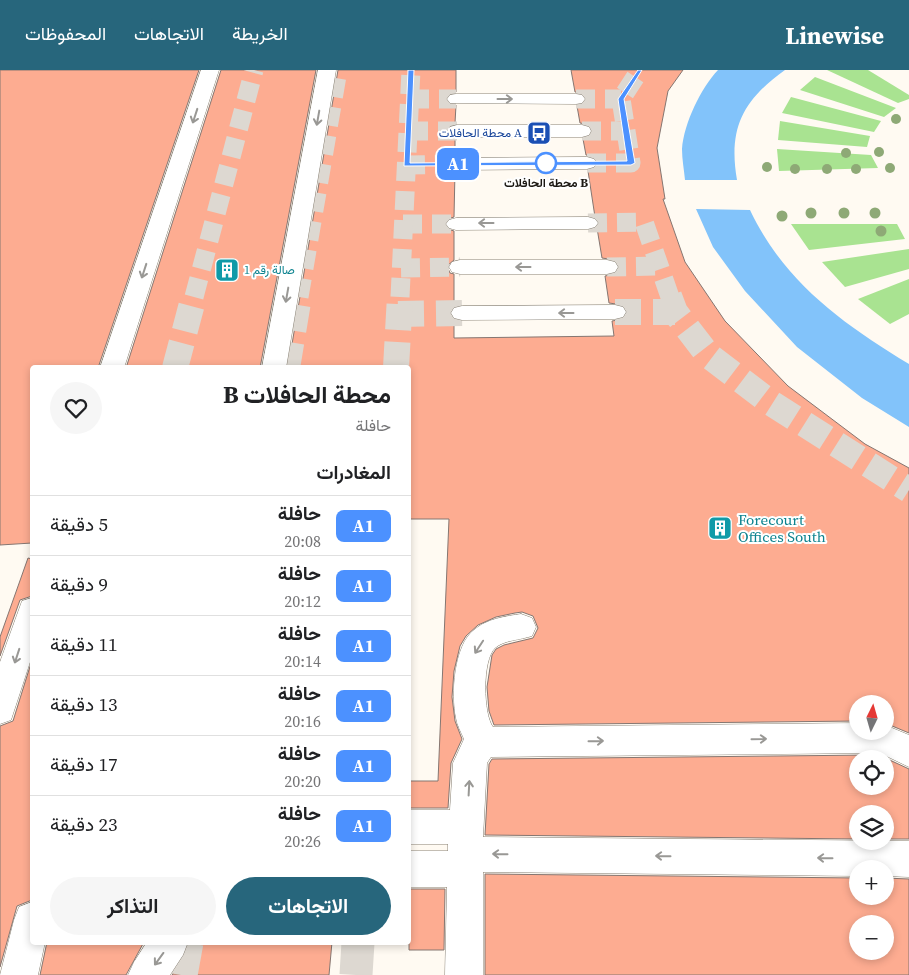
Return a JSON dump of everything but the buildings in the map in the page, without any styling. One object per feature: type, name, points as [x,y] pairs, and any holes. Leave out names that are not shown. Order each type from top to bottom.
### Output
[{"type":"street","points":[[113,365],[210,70]]},
{"type":"street","points":[[275,365],[327,70]]},
{"type":"street","points":[[456,99],[576,98]]},
{"type":"street","points":[[457,131],[582,131]]},
{"type":"street","points":[[457,164],[587,163]]},
{"type":"street","points":[[456,224],[588,223]]},
{"type":"street","points":[[460,267],[607,267]]},
{"type":"street","points":[[462,313],[615,312]]},
{"type":"street","points":[[0,710],[30,616]]},
{"type":"street","points":[[486,743],[472,721],[470,709],[473,657],[479,644],[490,634],[505,629],[521,627]]},
{"type":"street","points":[[464,975],[466,850],[470,763],[472,754],[477,747],[486,743],[871,738],[887,740],[909,752]]},
{"type":"street","points":[[411,828],[466,850]]},
{"type":"street","points":[[411,868],[466,850],[909,859]]},
{"type":"street","points":[[19,975],[30,928]]},
{"type":"street","points":[[147,975],[168,945]]},
{"type":"green space","points":[[827,70],[868,70],[909,95],[909,99],[898,103]]},
{"type":"green space","points":[[815,77],[896,108],[884,117],[800,90]]},
{"type":"green space","points":[[791,97],[881,121],[874,132],[782,113]]},
{"type":"green space","points":[[780,121],[870,136],[867,147],[778,140]]},
{"type":"green space","points":[[777,149],[871,155],[878,168],[779,171]]},
{"type":"green space","points":[[791,224],[897,224],[905,239],[809,250]]},
{"type":"green space","points":[[909,249],[909,269],[845,287],[822,262]]},
{"type":"green space","points":[[909,279],[909,314],[890,324],[858,299]]},
{"type":"water","points":[[718,70],[785,70],[759,93],[749,104],[742,117],[737,130],[735,145],[737,180],[685,180],[682,149],[686,128],[694,106],[705,86]]},
{"type":"water","points":[[696,209],[750,210],[764,236],[798,280],[839,317],[909,364],[909,427],[862,398],[797,347],[745,291],[713,247]]},
{"type":"tunnel","points":[[194,297],[254,70]]},
{"type":"tunnel","points":[[299,297],[338,70]]},
{"type":"tunnel","points":[[406,165],[411,70]]},
{"type":"tunnel","points":[[621,99],[640,70]]},
{"type":"tunnel","points":[[410,99],[456,99]]},
{"type":"tunnel","points":[[576,99],[621,99]]},
{"type":"tunnel","points":[[621,99],[626,131]]},
{"type":"tunnel","points":[[409,131],[457,131]]},
{"type":"tunnel","points":[[582,131],[626,131]]},
{"type":"tunnel","points":[[587,163],[631,163],[626,131]]},
{"type":"tunnel","points":[[406,165],[457,164]]},
{"type":"tunnel","points":[[404,224],[406,165]]},
{"type":"tunnel","points":[[588,223],[644,222],[670,297]]},
{"type":"tunnel","points":[[401,268],[404,224]]},
{"type":"tunnel","points":[[404,224],[456,224]]},
{"type":"tunnel","points":[[607,267],[659,266]]},
{"type":"tunnel","points":[[401,268],[460,267]]},
{"type":"tunnel","points":[[400,297],[401,268]]},
{"type":"tunnel","points":[[176,365],[194,296]]},
{"type":"tunnel","points":[[288,365],[299,296]]},
{"type":"tunnel","points":[[399,314],[400,296]]},
{"type":"tunnel","points":[[669,296],[675,312]]},
{"type":"tunnel","points":[[615,312],[675,312]]},
{"type":"tunnel","points":[[675,312],[708,355],[771,403],[909,490]]},
{"type":"tunnel","points":[[399,314],[462,313]]},
{"type":"tunnel","points":[[396,365],[399,314]]},
{"type":"tunnel","points":[[181,975],[186,945]]},
{"type":"tunnel","points":[[356,975],[358,945]]},
{"type":"bus line","name":"A1","points":[[411,70],[406,165],[631,163],[621,99],[640,70]]},
{"type":"place","name":"محطة الحافلات A","points":[[539,133]]},
{"type":"place","name":"محطة الحافلات B","points":[[546,163]]},
{"type":"place","name":"صالة رقم 1","points":[[227,270]]},
{"type":"place","name":"Forecourt Offices South","points":[[720,528]]}]
